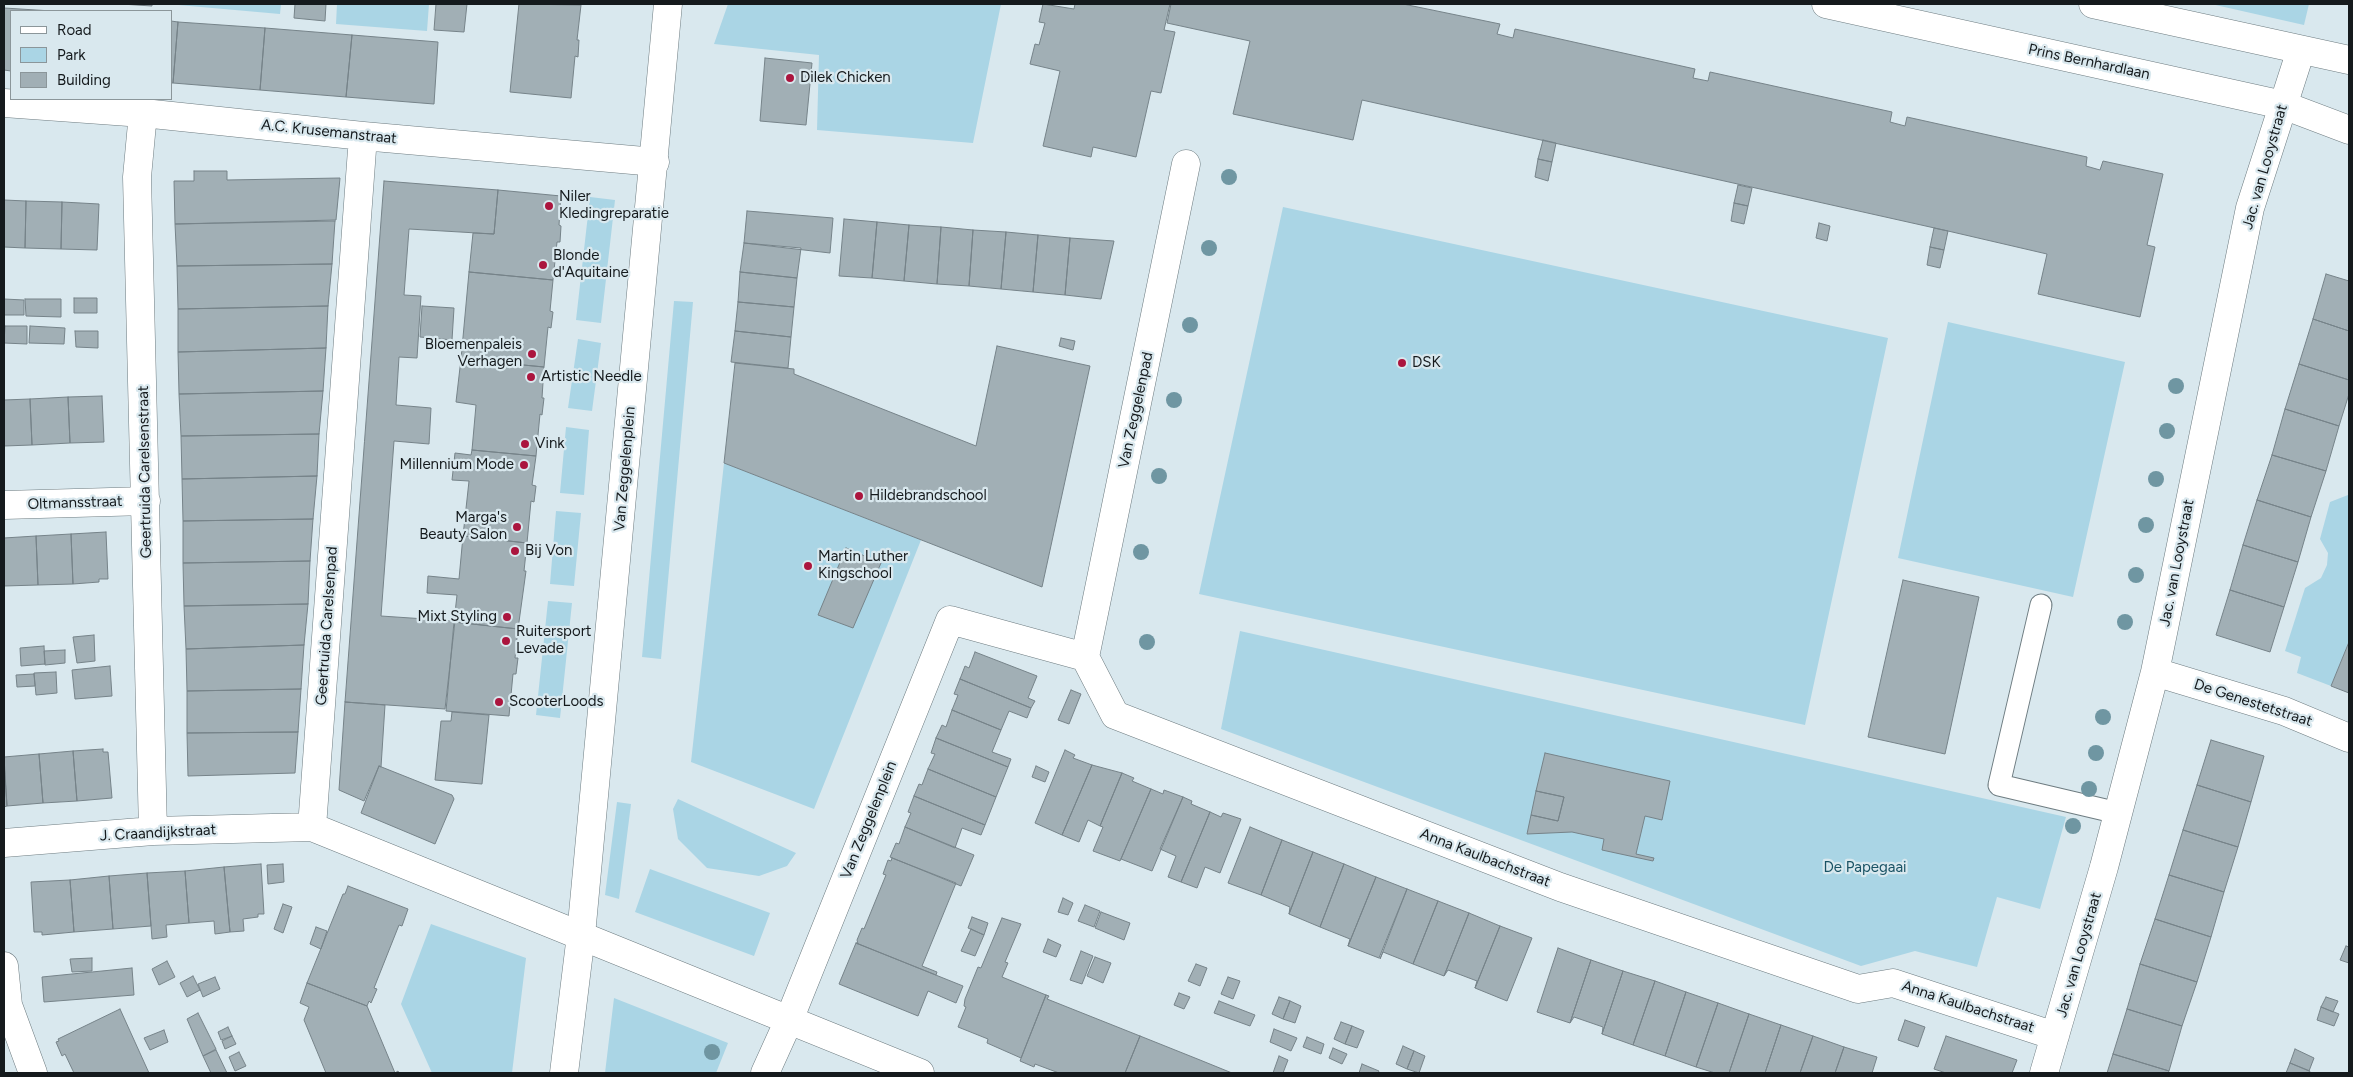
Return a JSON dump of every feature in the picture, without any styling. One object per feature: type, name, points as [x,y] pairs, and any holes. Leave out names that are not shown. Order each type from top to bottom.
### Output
[{"type":"street","name":"Van Zeggelenplein","points":[[564,1073],[581,935],[655,162],[668,4]]},
{"type":"street","name":"Prins Bernhardlaan","points":[[1826,4],[2283,105],[2349,130]]},
{"type":"street","points":[[2093,4],[2349,60]]},
{"type":"street","name":"Jac. van Looystraat","points":[[2044,1073],[2118,813],[2155,672],[2250,208],[2301,50]]},
{"type":"street","name":"A.C. Krusemanstraat","points":[[4,104],[143,113],[363,136],[655,162]]},
{"type":"street","name":"Geertruida Carelsenstraat","points":[[143,113],[137,177],[153,831]]},
{"type":"street","name":"Geertruida Carelsenpad","points":[[312,827],[363,136]]},
{"type":"street","name":"Van Zeggelenpad","points":[[1085,657],[1186,164]]},
{"type":"street","name":"Oltmansstraat","points":[[4,505],[146,501]]},
{"type":"street","name":"Van Zeggelenplein","points":[[765,1073],[789,1020],[950,620],[1085,657]]},
{"type":"street","name":"Anna Kaulbachstraat","points":[[1085,657],[1115,715],[1560,887],[1858,989],[1893,983],[2055,1036]]},
{"type":"street","name":"De Genestetstraat","points":[[2155,672],[2284,711],[2349,738]]},
{"type":"street","points":[[312,827],[920,1073]]},
{"type":"street","name":"J. Craandijkstraat","points":[[4,843],[153,831],[312,827]]},
{"type":"street","points":[[4,966],[8,1005],[33,1073]]},
{"type":"lane","points":[[2041,605],[1999,785],[2118,813]]},
{"type":"green space","points":[[167,4],[281,4],[280,14]]},
{"type":"green space","points":[[337,4],[429,4],[427,31],[336,24]]},
{"type":"green space","points":[[728,4],[1001,4],[973,143],[817,130],[819,55],[714,44]]},
{"type":"green space","points":[[2211,4],[2309,4],[2304,25]]},
{"type":"green space","points":[[590,197],[615,200],[601,323],[576,320]]},
{"type":"green space","points":[[1283,207],[1888,338],[1805,725],[1199,594]]},
{"type":"green space","points":[[674,301],[693,302],[661,659],[642,657]]},
{"type":"green space","points":[[1948,322],[2125,362],[2073,597],[1898,558]]},
{"type":"green space","points":[[578,339],[601,343],[592,411],[568,408]]},
{"type":"green space","points":[[566,427],[589,430],[584,495],[560,493]]},
{"type":"green space","points":[[724,463],[921,540],[814,809],[691,762]]},
{"type":"green space","points":[[2349,492],[2349,642],[2331,686],[2297,673],[2301,657],[2285,651],[2305,588],[2321,578],[2327,565],[2328,553],[2320,539],[2330,502],[2348,495]]},
{"type":"green space","points":[[556,511],[581,513],[574,586],[550,584]]},
{"type":"green space","points":[[548,601],[572,603],[560,718],[536,715]]},
{"type":"green space","name":"De Papegaai","points":[[1240,631],[2066,817],[2040,909],[1997,897],[1977,967],[1915,951],[1861,966],[1221,729]]},
{"type":"green space","points":[[678,799],[796,853],[787,866],[759,876],[707,868],[678,839],[673,809]]},
{"type":"green space","points":[[617,802],[631,804],[619,899],[605,895]]},
{"type":"green space","points":[[650,869],[770,913],[754,956],[635,912]]},
{"type":"green space","points":[[431,924],[526,958],[512,1073],[432,1073],[401,1004]]},
{"type":"green space","points":[[614,998],[728,1043],[716,1073],[605,1073]]},
{"type":"building","points":[[121,4],[152,4],[152,6]]},
{"type":"building","points":[[295,4],[326,4],[325,21],[294,18]]},
{"type":"building","points":[[436,4],[467,4],[464,32],[434,30]]},
{"type":"building","points":[[519,4],[581,5],[577,40],[579,40],[578,57],[575,56],[571,98],[510,92]]},
{"type":"building","points":[[1043,4],[1074,9],[1075,4],[1170,4],[1164,30],[1175,32],[1161,93],[1151,91],[1136,157],[1093,147],[1091,157],[1043,146],[1060,71],[1030,64],[1035,44],[1039,45],[1045,23],[1039,22]]},
{"type":"building","points":[[1171,4],[1403,4],[1500,24],[1497,34],[1513,38],[1515,29],[1695,69],[1693,78],[1708,81],[1710,72],[1892,112],[1890,122],[1905,126],[1907,117],[2087,157],[2086,166],[2100,170],[2103,161],[2163,174],[2147,245],[2155,247],[2140,317],[2038,294],[2047,254],[1948,231],[1362,100],[1353,140],[1233,114],[1250,41],[1167,23]]},
{"type":"building","points":[[4,8],[36,10],[10,10],[10,71],[4,70]]},
{"type":"building","points":[[172,21],[178,22],[172,83]]},
{"type":"building","points":[[178,22],[265,28],[260,90],[173,83]]},
{"type":"building","points":[[265,28],[352,35],[346,97],[260,90]]},
{"type":"building","points":[[352,35],[438,42],[434,104],[346,97]]},
{"type":"building","points":[[765,58],[812,63],[806,125],[760,121]]},
{"type":"building","points":[[1543,140],[1556,143],[1552,162],[1538,159]]},
{"type":"building","points":[[1538,159],[1552,162],[1548,181],[1535,177]]},
{"type":"building","points":[[194,171],[227,171],[227,180],[340,178],[336,220],[175,224],[174,181],[194,181]]},
{"type":"building","points":[[384,181],[498,190],[494,234],[409,229],[404,295],[421,296],[417,358],[399,357],[396,405],[431,408],[429,444],[394,441],[381,616],[455,621],[445,709],[345,702]]},
{"type":"building","points":[[1738,185],[1752,188],[1748,206],[1734,203]]},
{"type":"building","points":[[498,190],[561,196],[560,242],[557,242],[553,280],[469,272],[473,233],[494,234]]},
{"type":"building","points":[[4,200],[26,201],[25,248],[4,247]]},
{"type":"building","points":[[26,201],[62,202],[61,249],[25,248]]},
{"type":"building","points":[[62,202],[99,204],[97,250],[61,249]]},
{"type":"building","points":[[1734,203],[1748,206],[1744,224],[1731,221]]},
{"type":"building","points":[[747,211],[833,218],[830,253],[744,243]]},
{"type":"building","points":[[844,219],[877,222],[872,278],[839,276]]},
{"type":"building","points":[[335,221],[332,264],[177,266],[175,224]]},
{"type":"building","points":[[877,222],[909,225],[904,281],[872,278]]},
{"type":"building","points":[[1819,223],[1830,226],[1827,241],[1816,238]]},
{"type":"building","points":[[909,225],[941,227],[937,284],[904,281]]},
{"type":"building","points":[[941,227],[973,230],[969,286],[937,284]]},
{"type":"building","points":[[1934,228],[1948,231],[1944,250],[1930,247]]},
{"type":"building","points":[[973,230],[1006,232],[1001,289],[969,286]]},
{"type":"building","points":[[1006,232],[1038,235],[1033,292],[1001,289]]},
{"type":"building","points":[[1038,235],[1070,238],[1065,295],[1033,292]]},
{"type":"building","points":[[1070,238],[1114,241],[1101,299],[1065,295]]},
{"type":"building","points":[[744,243],[801,248],[797,278],[740,272]]},
{"type":"building","points":[[1930,247],[1944,250],[1940,268],[1927,265]]},
{"type":"building","points":[[332,264],[328,306],[178,309],[177,266]]},
{"type":"building","points":[[469,272],[553,280],[550,311],[553,312],[551,328],[548,327],[544,367],[461,359]]},
{"type":"building","points":[[740,272],[797,278],[794,307],[738,302]]},
{"type":"building","points":[[2326,274],[2349,281],[2349,331],[2313,319]]},
{"type":"building","points":[[74,298],[97,298],[97,313],[74,313]]},
{"type":"building","points":[[4,299],[24,300],[24,315],[4,315]]},
{"type":"building","points":[[25,299],[61,299],[61,317],[26,316]]},
{"type":"building","points":[[738,302],[794,307],[791,337],[735,331]]},
{"type":"building","points":[[328,306],[326,348],[178,352],[178,309]]},
{"type":"building","points":[[422,306],[454,308],[452,340],[420,337]]},
{"type":"building","points":[[2313,319],[2349,331],[2349,380],[2299,364]]},
{"type":"building","points":[[5,326],[27,326],[27,344],[4,343]]},
{"type":"building","points":[[30,326],[65,328],[64,344],[29,343]]},
{"type":"building","points":[[75,331],[98,331],[98,348],[76,347]]},
{"type":"building","points":[[735,331],[791,337],[788,368],[731,362]]},
{"type":"building","points":[[1061,338],[1075,341],[1073,350],[1059,346]]},
{"type":"building","points":[[997,346],[1090,366],[1042,587],[724,463],[735,363],[794,369],[794,374],[976,446]]},
{"type":"building","points":[[326,348],[323,391],[179,394],[178,352]]},
{"type":"building","points":[[461,359],[544,367],[542,398],[544,398],[542,415],[540,414],[536,456],[472,450],[476,405],[456,402]]},
{"type":"building","points":[[2299,364],[2349,380],[2349,394],[2339,426],[2285,409]]},
{"type":"building","points":[[323,391],[319,434],[181,436],[179,394]]},
{"type":"building","points":[[102,396],[104,442],[70,443],[68,397]]},
{"type":"building","points":[[68,397],[70,443],[32,445],[30,399]]},
{"type":"building","points":[[30,399],[32,445],[4,446],[4,400]]},
{"type":"building","points":[[2285,409],[2339,426],[2326,471],[2272,455]]},
{"type":"building","points":[[319,434],[317,476],[182,479],[181,436]]},
{"type":"building","points":[[472,450],[536,456],[532,485],[536,486],[534,502],[531,501],[527,543],[463,536],[469,481],[452,480],[455,453],[471,455]]},
{"type":"building","points":[[2272,455],[2326,471],[2311,517],[2257,500]]},
{"type":"building","points":[[317,476],[313,519],[183,521],[182,479]]},
{"type":"building","points":[[2257,500],[2311,517],[2298,562],[2243,545]]},
{"type":"building","points":[[313,519],[310,561],[183,563],[183,521]]},
{"type":"building","points":[[106,532],[108,579],[99,579],[99,582],[73,584],[71,534]]},
{"type":"building","points":[[71,534],[73,584],[38,585],[36,536]]},
{"type":"building","points":[[36,536],[38,585],[4,586],[4,538]]},
{"type":"building","points":[[463,536],[527,543],[524,571],[526,571],[518,629],[454,622],[457,595],[427,593],[428,576],[459,579]]},
{"type":"building","points":[[2243,545],[2298,562],[2284,607],[2230,590]]},
{"type":"building","points":[[846,548],[881,563],[853,628],[818,615]]},
{"type":"building","points":[[310,561],[308,604],[184,606],[183,563]]},
{"type":"building","points":[[1903,580],[1979,597],[1945,754],[1868,737]]},
{"type":"building","points":[[2230,590],[2284,607],[2270,652],[2216,635]]},
{"type":"building","points":[[308,604],[304,645],[186,649],[184,606]]},
{"type":"building","points":[[454,622],[518,629],[515,658],[518,658],[516,674],[513,674],[509,716],[446,711]]},
{"type":"building","points":[[94,635],[95,661],[77,663],[73,637]]},
{"type":"building","points":[[2349,642],[2349,693],[2331,686]]},
{"type":"building","points":[[304,645],[301,689],[187,691],[186,649]]},
{"type":"building","points":[[44,646],[45,664],[21,666],[20,648]]},
{"type":"building","points":[[65,650],[65,663],[45,665],[44,651]]},
{"type":"building","points":[[975,652],[1037,676],[1028,698],[1035,701],[1031,708],[960,679],[965,666],[969,668]]},
{"type":"building","points":[[110,666],[112,696],[75,699],[72,670]]},
{"type":"building","points":[[56,672],[57,693],[36,695],[34,673]]},
{"type":"building","points":[[34,674],[35,686],[17,687],[16,675]]},
{"type":"building","points":[[960,679],[1031,708],[1027,718],[1009,711],[1001,730],[952,710],[958,695],[954,694]]},
{"type":"building","points":[[301,689],[298,732],[187,733],[187,691]]},
{"type":"building","points":[[1071,690],[1081,694],[1069,724],[1058,720]]},
{"type":"building","points":[[345,702],[385,705],[381,767],[379,766],[364,801],[339,790]]},
{"type":"building","points":[[952,710],[1001,730],[992,752],[1011,759],[1008,767],[936,738],[942,725],[946,727]]},
{"type":"building","points":[[452,712],[489,715],[482,784],[435,780],[441,721],[451,721]]},
{"type":"building","points":[[298,732],[295,773],[188,776],[187,733]]},
{"type":"building","points":[[936,738],[1008,767],[996,797],[928,769],[935,754],[931,753]]},
{"type":"building","points":[[2211,740],[2264,756],[2251,802],[2197,785]]},
{"type":"building","points":[[103,749],[103,752],[108,752],[112,798],[77,801],[73,751]]},
{"type":"building","points":[[1065,750],[1075,755],[1073,758],[1092,765],[1062,835],[1035,823]]},
{"type":"building","points":[[73,751],[77,801],[43,803],[39,754]]},
{"type":"building","points":[[1545,753],[1670,781],[1662,820],[1645,816],[1636,854],[1654,858],[1653,861],[1602,850],[1604,839],[1572,832],[1527,834],[1531,815],[1558,821],[1564,797],[1536,791]]},
{"type":"building","points":[[39,754],[43,803],[7,806],[4,757]]},
{"type":"building","points":[[4,763],[7,806],[4,807]]},
{"type":"building","points":[[1092,765],[1122,773],[1100,826],[1088,820],[1079,842],[1062,835]]},
{"type":"building","points":[[379,766],[452,795],[454,799],[435,844],[361,813]]},
{"type":"building","points":[[1036,766],[1049,772],[1045,782],[1032,777]]},
{"type":"building","points":[[928,769],[996,797],[985,825],[914,796],[919,784],[922,785]]},
{"type":"building","points":[[1122,773],[1134,778],[1132,781],[1151,789],[1120,861],[1093,851],[1103,827],[1100,826]]},
{"type":"building","points":[[2197,785],[2251,802],[2238,847],[2183,830]]},
{"type":"building","points":[[1151,789],[1163,794],[1164,790],[1183,797],[1152,871],[1121,859]]},
{"type":"building","points":[[1536,791],[1564,797],[1558,821],[1531,815]]},
{"type":"building","points":[[914,796],[985,825],[981,835],[962,828],[955,848],[905,827],[911,813],[908,812]]},
{"type":"building","points":[[1183,797],[1192,801],[1191,804],[1210,812],[1181,882],[1168,877],[1176,856],[1160,849]]},
{"type":"building","points":[[1210,812],[1221,817],[1223,813],[1241,819],[1220,873],[1205,867],[1197,888],[1181,882]]},
{"type":"building","points":[[905,827],[974,855],[961,886],[890,857],[896,843],[899,844]]},
{"type":"building","points":[[1250,827],[1282,840],[1261,895],[1228,883]]},
{"type":"building","points":[[2183,830],[2238,847],[2224,892],[2169,875]]},
{"type":"building","points":[[1282,840],[1313,852],[1289,914],[1290,907],[1261,895]]},
{"type":"building","points":[[1313,852],[1344,864],[1320,927],[1289,914]]},
{"type":"building","points":[[892,858],[956,883],[922,966],[937,972],[936,975],[858,944],[857,940],[862,928],[864,929],[886,875],[883,874],[888,860],[891,861]]},
{"type":"building","points":[[261,864],[264,914],[258,914],[258,917],[243,919],[244,931],[230,932],[224,867]]},
{"type":"building","points":[[283,864],[284,882],[268,884],[267,865]]},
{"type":"building","points":[[1344,864],[1376,877],[1348,946],[1350,939],[1320,927]]},
{"type":"building","points":[[224,867],[230,932],[215,934],[214,921],[189,923],[185,871]]},
{"type":"building","points":[[185,871],[189,923],[166,925],[167,937],[152,939],[147,873]]},
{"type":"building","points":[[147,873],[151,926],[113,929],[109,876]]},
{"type":"building","points":[[2169,875],[2224,892],[2211,937],[2155,919]]},
{"type":"building","points":[[109,876],[113,929],[74,932],[70,880]]},
{"type":"building","points":[[1376,877],[1407,889],[1379,958],[1348,946]]},
{"type":"building","points":[[70,880],[74,932],[42,935],[42,932],[34,932],[31,882]]},
{"type":"building","points":[[348,886],[408,909],[402,926],[399,925],[374,988],[377,989],[371,1003],[369,1001],[367,1006],[307,983]]},
{"type":"building","points":[[1407,889],[1438,901],[1413,964],[1383,952],[1380,959]]},
{"type":"building","points":[[1063,898],[1073,903],[1068,915],[1058,912]]},
{"type":"building","points":[[1438,901],[1469,913],[1444,976],[1413,964]]},
{"type":"building","points":[[283,904],[292,907],[283,933],[274,929]]},
{"type":"building","points":[[1085,905],[1100,911],[1094,927],[1078,921]]},
{"type":"building","points":[[1101,912],[1130,923],[1124,940],[1095,928]]},
{"type":"building","points":[[1469,913],[1500,926],[1475,988],[1477,981],[1448,970],[1444,976]]},
{"type":"building","points":[[972,917],[988,923],[984,935],[968,928]]},
{"type":"building","points":[[1002,918],[1021,924],[1005,962],[1008,963],[1002,977],[1046,995],[1021,1058],[987,1043],[988,1039],[958,1027],[966,1007],[964,1006],[965,999],[978,967],[981,968]]},
{"type":"building","points":[[2155,919],[2211,937],[2197,982],[2140,964]]},
{"type":"building","points":[[1500,926],[1532,938],[1507,1001],[1475,988]]},
{"type":"building","points":[[316,927],[327,931],[321,949],[310,944]]},
{"type":"building","points":[[971,929],[984,935],[975,956],[961,951]]},
{"type":"building","points":[[1048,939],[1061,945],[1056,957],[1043,952]]},
{"type":"building","points":[[856,943],[963,986],[956,1003],[928,991],[918,1016],[839,984]]},
{"type":"building","points":[[2346,946],[2349,947],[2349,963],[2340,960]]},
{"type":"building","points":[[1558,948],[1591,960],[1570,1023],[1537,1012]]},
{"type":"building","points":[[1081,951],[1093,956],[1082,984],[1070,980]]},
{"type":"building","points":[[1095,957],[1111,963],[1103,983],[1087,976]]},
{"type":"building","points":[[92,958],[92,971],[72,972],[70,959]]},
{"type":"building","points":[[1591,960],[1623,971],[1602,1034],[1603,1027],[1574,1017],[1570,1023]]},
{"type":"building","points":[[167,961],[175,977],[159,985],[152,969]]},
{"type":"building","points":[[1196,964],[1207,968],[1200,986],[1188,981]]},
{"type":"building","points":[[2140,964],[2197,982],[2182,1026],[2127,1009]]},
{"type":"building","points":[[132,968],[134,995],[44,1002],[42,977]]},
{"type":"building","points":[[1623,971],[1655,981],[1633,1045],[1602,1034]]},
{"type":"building","points":[[193,976],[200,990],[187,997],[180,983]]},
{"type":"building","points":[[215,977],[220,989],[203,997],[198,984]]},
{"type":"building","points":[[1228,977],[1240,981],[1233,999],[1221,994]]},
{"type":"building","points":[[1655,981],[1686,992],[1665,1056],[1633,1045]]},
{"type":"building","points":[[307,983],[367,1006],[395,1073],[326,1073],[304,1020],[309,1007],[300,1003]]},
{"type":"building","points":[[1686,992],[1718,1003],[1696,1067],[1665,1056]]},
{"type":"building","points":[[1179,993],[1190,997],[1184,1009],[1174,1005]]},
{"type":"building","points":[[1046,995],[1049,996],[1047,999],[1140,1036],[1125,1073],[1059,1073],[1035,1064],[1034,1067],[1020,1061]]},
{"type":"building","points":[[1279,997],[1290,1001],[1283,1019],[1272,1014]]},
{"type":"building","points":[[2326,997],[2338,1001],[2333,1012],[2321,1007]]},
{"type":"building","points":[[1219,1001],[1255,1015],[1250,1026],[1214,1013]]},
{"type":"building","points":[[1290,1001],[1301,1006],[1295,1023],[1283,1019]]},
{"type":"building","points":[[1718,1003],[1749,1014],[1729,1073],[1715,1073],[1696,1067]]},
{"type":"building","points":[[2321,1007],[2339,1014],[2334,1026],[2317,1020]]},
{"type":"building","points":[[120,1009],[149,1073],[74,1073],[65,1054],[62,1056],[56,1042],[59,1041],[58,1039]]},
{"type":"building","points":[[2127,1009],[2182,1026],[2169,1071],[2113,1054]]},
{"type":"building","points":[[198,1013],[216,1049],[203,1056],[187,1019]]},
{"type":"building","points":[[1749,1014],[1781,1025],[1765,1073],[1729,1073]]},
{"type":"building","points":[[1905,1020],[1925,1027],[1918,1047],[1898,1040]]},
{"type":"building","points":[[1341,1022],[1352,1026],[1345,1044],[1334,1039]]},
{"type":"building","points":[[1781,1025],[1813,1036],[1800,1073],[1765,1073]]},
{"type":"building","points":[[1352,1026],[1364,1031],[1357,1048],[1345,1044]]},
{"type":"building","points":[[228,1027],[232,1036],[221,1040],[218,1032]]},
{"type":"building","points":[[1274,1029],[1297,1038],[1291,1051],[1270,1042]]},
{"type":"building","points":[[164,1030],[168,1042],[150,1050],[144,1038]]},
{"type":"building","points":[[232,1036],[236,1044],[225,1049],[222,1041]]},
{"type":"building","points":[[1140,1036],[1200,1060],[1232,1073],[1125,1073]]},
{"type":"building","points":[[1813,1036],[1844,1047],[1835,1073],[1800,1073]]},
{"type":"building","points":[[1946,1036],[2017,1060],[2012,1073],[1946,1073],[1934,1069]]},
{"type":"building","points":[[1307,1037],[1324,1044],[1321,1054],[1303,1047]]},
{"type":"building","points":[[1403,1046],[1414,1051],[1407,1069],[1396,1064]]},
{"type":"building","points":[[1844,1047],[1877,1057],[1872,1073],[1835,1073]]},
{"type":"building","points":[[1333,1048],[1347,1054],[1342,1064],[1329,1058]]},
{"type":"building","points":[[2295,1049],[2314,1058],[2309,1071],[2290,1063]]},
{"type":"building","points":[[216,1050],[227,1073],[211,1073],[203,1056]]},
{"type":"building","points":[[1414,1051],[1425,1056],[1419,1073],[1407,1069]]},
{"type":"building","points":[[239,1052],[246,1066],[235,1071],[229,1057]]},
{"type":"building","points":[[2113,1054],[2169,1071],[2168,1073],[2107,1073]]},
{"type":"building","points":[[1279,1056],[1288,1060],[1283,1073],[1273,1073]]},
{"type":"building","points":[[2290,1063],[2310,1071],[2309,1073],[2286,1073]]},
{"type":"building","points":[[1362,1064],[1379,1071],[1378,1073],[1359,1073]]},
{"type":"place","name":"Dilek Chicken","points":[[790,78]]},
{"type":"place","name":"Niler Kledingreparatie","points":[[549,206]]},
{"type":"place","name":"Blonde d'Aquitaine","points":[[543,265]]},
{"type":"place","name":"Bloemenpaleis Verhagen","points":[[532,354]]},
{"type":"place","name":"DSK","points":[[1402,363]]},
{"type":"place","name":"Artistic Needle","points":[[531,377]]},
{"type":"place","name":"Vink","points":[[525,444]]},
{"type":"place","name":"Millennium Mode","points":[[524,465]]},
{"type":"place","name":"Hildebrandschool","points":[[859,496]]},
{"type":"place","name":"Marga's Beauty Salon","points":[[517,527]]},
{"type":"place","name":"Bij Von","points":[[515,551]]},
{"type":"place","name":"Martin Luther Kingschool","points":[[808,566]]},
{"type":"place","name":"Mixt Styling","points":[[507,617]]},
{"type":"place","name":"Ruitersport Levade","points":[[506,641]]},
{"type":"place","name":"ScooterLoods","points":[[499,702]]}]
